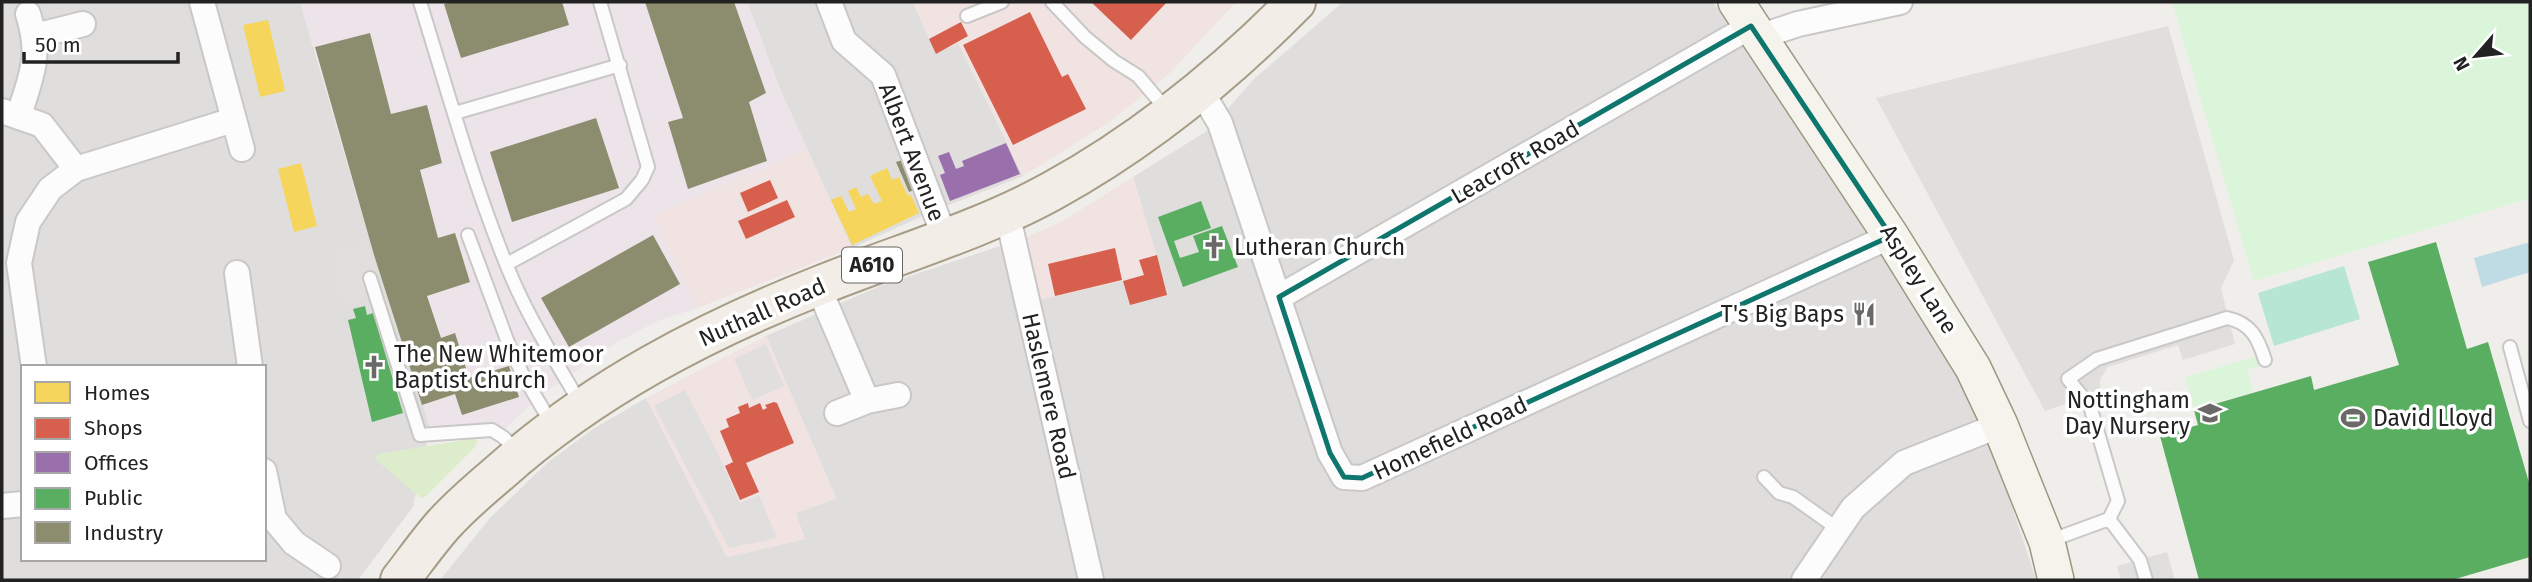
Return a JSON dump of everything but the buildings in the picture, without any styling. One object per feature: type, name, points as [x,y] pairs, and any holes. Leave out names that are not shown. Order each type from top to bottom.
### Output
[{"type":"main road","name":"Nuthall Road","points":[[400,580],[444,524],[520,453],[632,374],[694,341],[818,286],[1007,213],[1100,164],[1201,91],[1296,2]]},
{"type":"main road","name":"Aspley Lane","points":[[1749,22],[1891,236],[1973,368],[2000,425],[2047,542],[2056,580]]},
{"type":"street","points":[[202,2],[242,149]]},
{"type":"street","name":"Albert Avenue","points":[[829,2],[844,41],[883,75],[945,238]]},
{"type":"street","name":"Leacroft Road","points":[[1279,297],[1749,22],[1798,24],[1900,2]]},
{"type":"street","points":[[76,169],[42,125],[11,114],[37,55],[32,25],[83,24]]},
{"type":"street","name":"Homefield Road","points":[[1201,91],[1220,124],[1330,453],[1344,477],[1362,478],[1891,236]]},
{"type":"street","points":[[34,365],[19,263],[28,222],[50,188],[76,169],[233,120]]},
{"type":"street","name":"Haslemere Road","points":[[1007,213],[1091,580]]},
{"type":"street","points":[[237,273],[234,336],[249,365]]},
{"type":"street","points":[[818,286],[867,401]]},
{"type":"street","points":[[837,413],[867,401],[898,394]]},
{"type":"street","points":[[1804,580],[1853,508],[1904,463],[2000,425]]},
{"type":"street","points":[[266,481],[274,519],[294,543],[328,566]]},
{"type":"street","points":[[2,506],[21,504]]},
{"type":"lane","points":[[420,2],[481,199],[533,321],[568,417]]},
{"type":"lane","points":[[507,264],[626,199],[642,180],[648,167],[600,2]]},
{"type":"lane","points":[[967,16],[1002,2]]},
{"type":"lane","points":[[1052,2],[1085,37],[1114,61],[1138,76],[1169,112]]},
{"type":"lane","points":[[455,113],[620,65]]},
{"type":"lane","points":[[468,235],[510,348],[524,377],[568,417]]},
{"type":"lane","points":[[370,278],[420,435],[492,430],[520,453]]},
{"type":"lane","points":[[2047,542],[2109,519],[2118,501],[2090,406],[2068,379],[2097,359],[2227,318],[2242,321],[2260,343],[2265,360]]},
{"type":"lane","points":[[2510,347],[2530,421]]},
{"type":"lane","points":[[1764,477],[1779,492],[1793,497],[1838,529]]},
{"type":"lane","points":[[2109,519],[2140,559],[2146,580]]},
{"type":"highlighted area","points":[[1751,26],[1891,236],[1362,478],[1344,477],[1330,453],[1279,297]]},
{"type":"shaded area","points":[[2,2],[300,2],[374,255],[430,427],[413,507],[358,580],[2,580]]},
{"type":"shaded area","points":[[300,2],[747,2],[780,89],[807,149],[653,216],[698,308],[660,320],[619,341],[542,395],[504,429],[492,425],[430,427],[374,255]]},
{"type":"shaded area","points":[[747,2],[913,2],[929,39],[958,42],[1023,176],[936,210],[852,248],[780,89]]},
{"type":"shaded area","points":[[913,2],[1236,2],[1170,73],[1111,121],[1023,176],[958,43],[936,54]]},
{"type":"shaded area","points":[[1343,2],[1713,2],[1856,217],[1958,377],[1994,451],[2036,580],[440,580],[490,518],[547,463],[593,429],[646,398],[727,557],[805,539],[795,513],[836,498],[766,336],[880,286],[1024,238],[1161,272],[1133,177],[1210,129],[1254,79]]},
{"type":"shaded area","points":[[2168,26],[2234,260],[2221,288],[2235,344],[2183,360],[2178,345],[2108,367],[2100,379],[2100,392],[2045,411],[1876,98]]},
{"type":"shaded area","points":[[807,149],[852,248],[698,308],[653,216]]},
{"type":"shaded area","points":[[1133,177],[1162,272],[1040,300],[1024,238],[1061,222]]},
{"type":"shaded area","points":[[367,244],[382,294],[343,302],[335,252]]},
{"type":"shaded area","points":[[766,336],[836,499],[796,513],[805,539],[727,557],[646,398]]},
{"type":"shaded area","points":[[766,344],[784,386],[752,400],[734,359]]},
{"type":"shaded area","points":[[685,390],[740,503],[759,495],[777,538],[729,548],[654,406]]},
{"type":"shaded area","points":[[2167,552],[2175,580],[2121,580],[2117,566]]},
{"type":"green space","points":[[2172,2],[2530,2],[2530,198],[2254,281]]},
{"type":"green space","points":[[2344,266],[2360,319],[2274,346],[2258,293]]},
{"type":"green space","points":[[2259,356],[2261,366],[2247,370],[2253,392],[2194,409],[2185,377]]},
{"type":"green space","points":[[478,440],[474,448],[421,498],[375,459],[378,454]]},
{"type":"water","points":[[2530,242],[2530,272],[2482,287],[2474,258]]},
{"type":"place","name":"Lutheran Church","points":[[1214,247]]},
{"type":"place","name":"T's Big Baps","points":[[1864,314]]},
{"type":"place","name":"The New Whitemoor Baptist Church","points":[[374,367]]},
{"type":"place","name":"Nottingham Day Nursery","points":[[2210,413]]},
{"type":"place","name":"David Lloyd","points":[[2353,418]]}]
